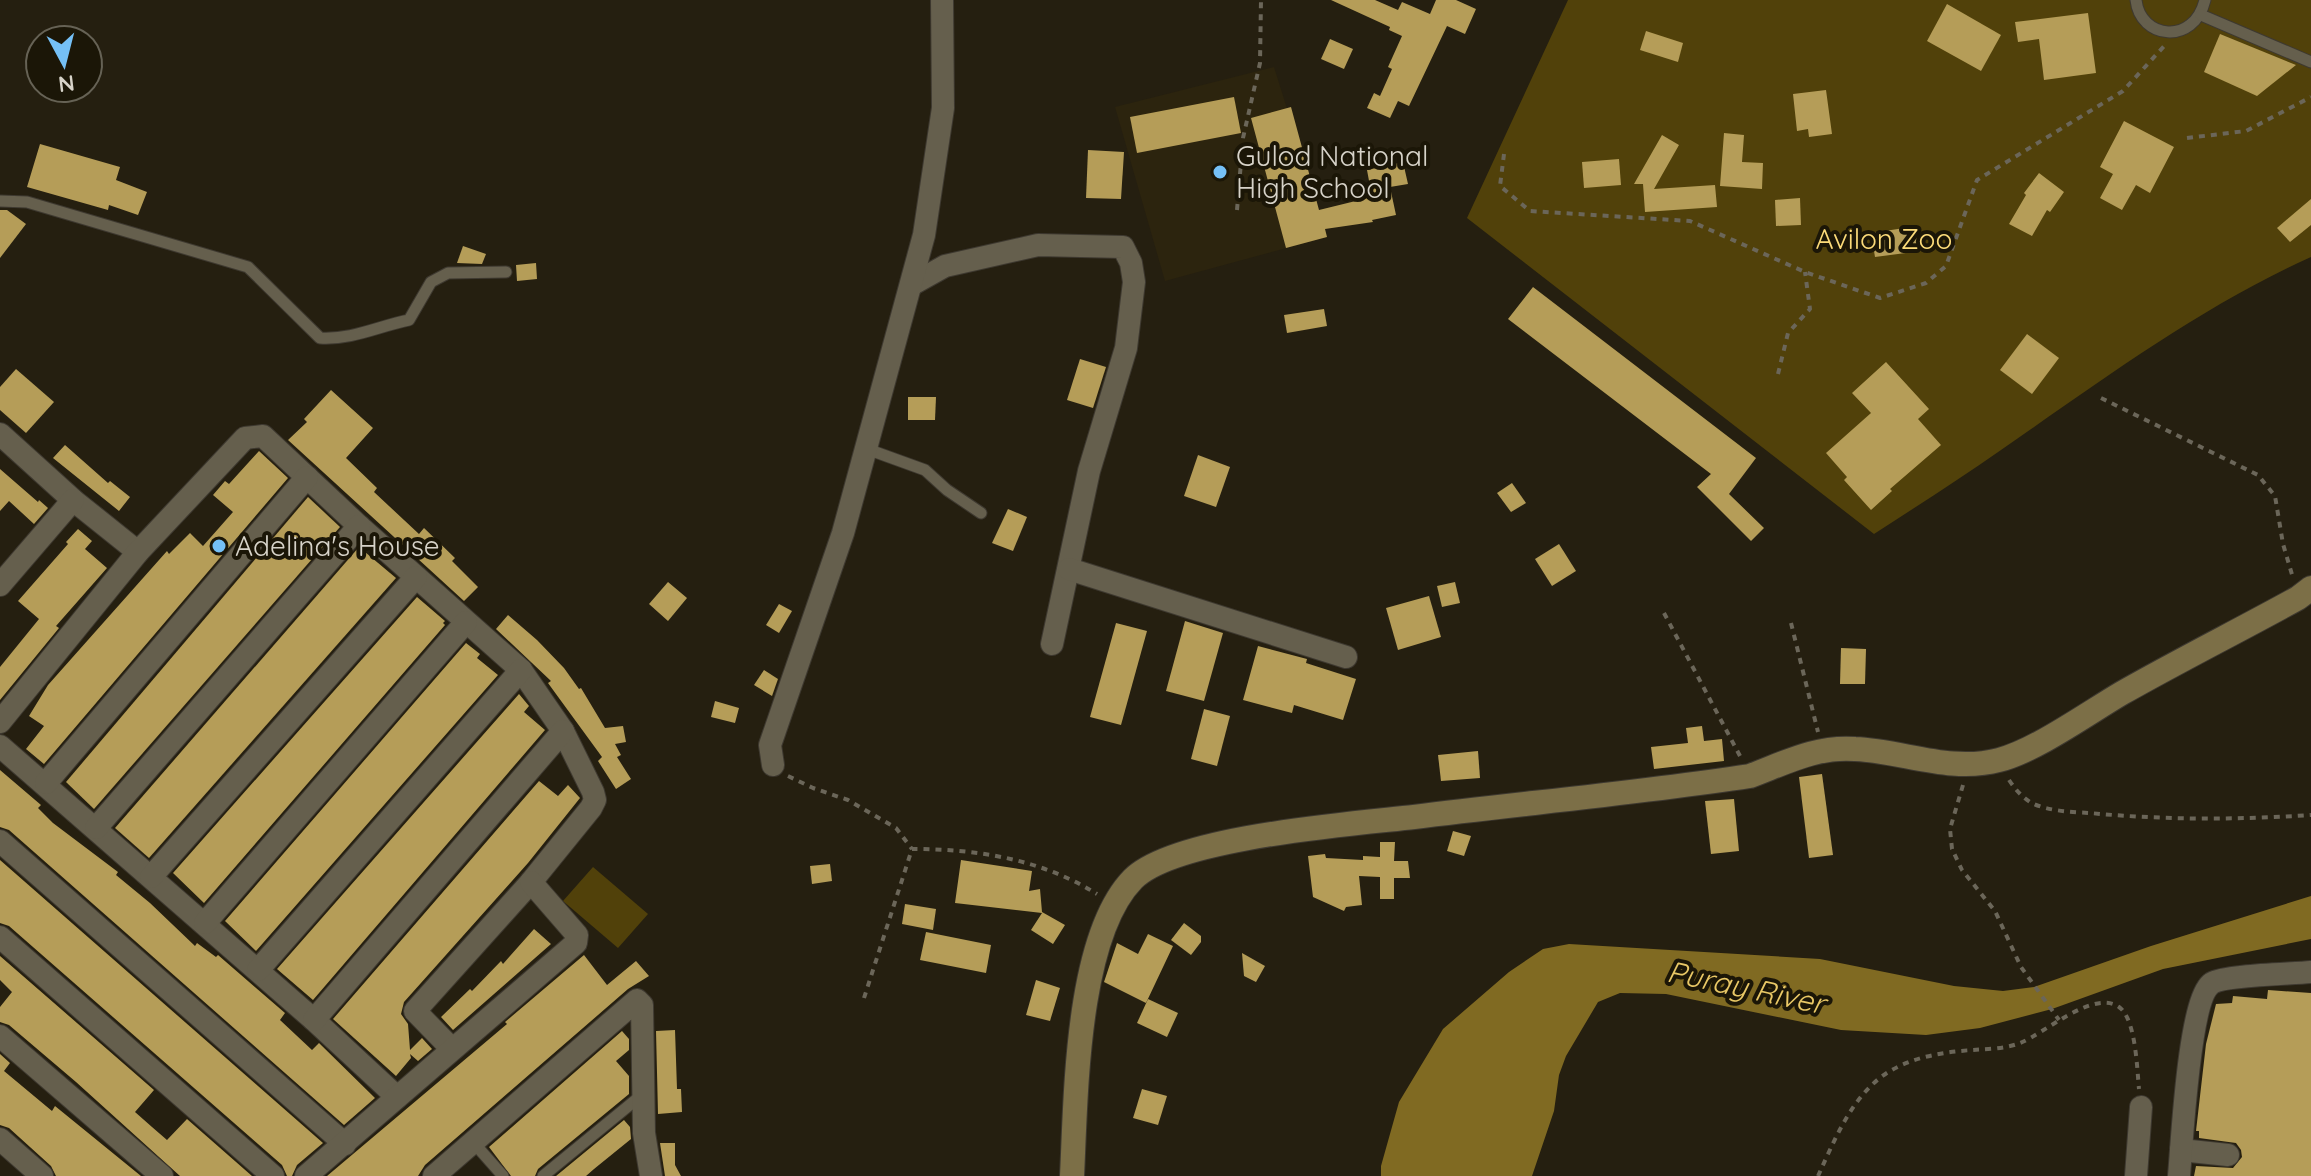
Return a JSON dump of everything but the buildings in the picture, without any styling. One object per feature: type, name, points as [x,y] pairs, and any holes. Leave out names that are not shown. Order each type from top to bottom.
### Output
[{"type":"street","points":[[773,765],[770,745],[843,533],[924,235],[943,108],[942,0]]},
{"type":"street","points":[[911,285],[945,266],[1038,245],[1123,247],[1131,263],[1134,282],[1126,348],[1089,471],[1052,644]]},
{"type":"street","points":[[0,434],[73,500],[138,552]]},
{"type":"street","points":[[0,722],[138,552],[245,438],[263,436],[521,670],[563,731],[595,800],[531,882],[415,1011],[451,1048]]},
{"type":"street","points":[[46,783],[307,477]]},
{"type":"street","points":[[0,585],[73,500]]},
{"type":"street","points":[[96,828],[359,526]]},
{"type":"street","points":[[1069,569],[1346,657]]},
{"type":"street","points":[[151,877],[416,577]]},
{"type":"street","points":[[1072,1176],[1079,1042],[1098,942],[1115,905],[1133,879],[1157,863],[1244,839],[1750,776],[1823,749],[1854,748],[1936,763],[1969,765],[2000,760],[2024,750],[2144,680],[2305,593]]},
{"type":"street","points":[[205,923],[466,622]]},
{"type":"street","points":[[258,970],[521,670]]},
{"type":"street","points":[[314,1020],[563,731]]},
{"type":"street","points":[[0,746],[205,923],[397,1097]]},
{"type":"street","points":[[0,841],[345,1144]]},
{"type":"street","points":[[306,1176],[578,939],[531,882]]},
{"type":"street","points":[[0,937],[273,1176]]},
{"type":"street","points":[[2179,1176],[2191,1043],[2198,1009],[2209,985],[2217,980],[2311,972]]},
{"type":"street","points":[[434,1176],[637,1000],[642,1005],[644,1133],[650,1176]]},
{"type":"street","points":[[0,1036],[162,1176]]},
{"type":"street","points":[[2136,1176],[2141,1107]]},
{"type":"street","points":[[0,1139],[42,1176]]},
{"type":"street","points":[[2181,1150],[2228,1155]]},
{"type":"lane","points":[[2136,0],[2143,18],[2152,27],[2177,32],[2191,26],[2201,15],[2205,0]]},
{"type":"lane","points":[[2201,15],[2311,62]]},
{"type":"lane","points":[[0,201],[27,202],[248,267],[320,338],[336,339],[369,333],[409,320],[431,282],[448,273],[506,272]]},
{"type":"lane","points":[[867,449],[925,470],[947,490],[981,513]]},
{"type":"lane","points":[[543,1176],[643,1093]]},
{"type":"lane","points":[[473,1142],[503,1176]]},
{"type":"path","points":[[1237,210],[1243,138],[1260,63],[1261,0]]},
{"type":"path","points":[[1504,154],[1500,186],[1530,211],[1690,221],[1805,272],[1880,298],[1926,283],[1946,266],[1977,180],[2123,91],[2177,32]]},
{"type":"path","points":[[2187,138],[2246,131],[2311,97]]},
{"type":"path","points":[[1778,374],[1788,333],[1810,309],[1805,272]]},
{"type":"path","points":[[2101,398],[2258,475],[2275,496],[2283,544],[2305,593]]},
{"type":"path","points":[[1664,613],[1750,776]]},
{"type":"path","points":[[1791,623],[1823,749]]},
{"type":"path","points":[[2000,760],[2018,792],[2032,803],[2064,811],[2124,817],[2255,818],[2311,815]]},
{"type":"path","points":[[773,765],[791,778],[848,800],[896,828],[912,849]]},
{"type":"path","points":[[1969,765],[1950,829],[1952,849],[1962,870],[1995,911],[2021,967],[2059,1020]]},
{"type":"path","points":[[912,849],[950,849],[1012,858],[1078,882],[1115,905]]},
{"type":"path","points":[[864,998],[912,849]]},
{"type":"path","points":[[1818,1176],[1837,1135],[1858,1102],[1888,1072],[1929,1056],[2020,1043],[2086,1007],[2105,1003],[2119,1007],[2128,1018],[2141,1107]]},
{"type":"shaded area","name":"Gulod National High School","points":[[1274,67],[1327,237],[1165,281],[1115,107]]},
{"type":"green space","name":"Avilon Zoo","points":[[1568,0],[2311,0],[2311,257],[2191,322],[1874,534],[1467,218]]},
{"type":"green space","points":[[593,867],[648,914],[618,948],[563,901]]},
{"type":"water","name":"Puray River","points":[[2311,896],[2311,939],[2163,969],[2052,1009],[1980,1028],[1926,1035],[1841,1030],[1666,994],[1620,993],[1598,1002],[1566,1056],[1559,1075],[1554,1111],[1532,1176],[1381,1176],[1399,1102],[1443,1029],[1509,972],[1543,949],[1569,944],[1820,959],[1954,986],[2003,991],[2034,987],[2151,946]]},
{"type":"place","name":"Gulod National High School","points":[[1220,172]]},
{"type":"place","name":"Adelina's House","points":[[219,546]]}]
